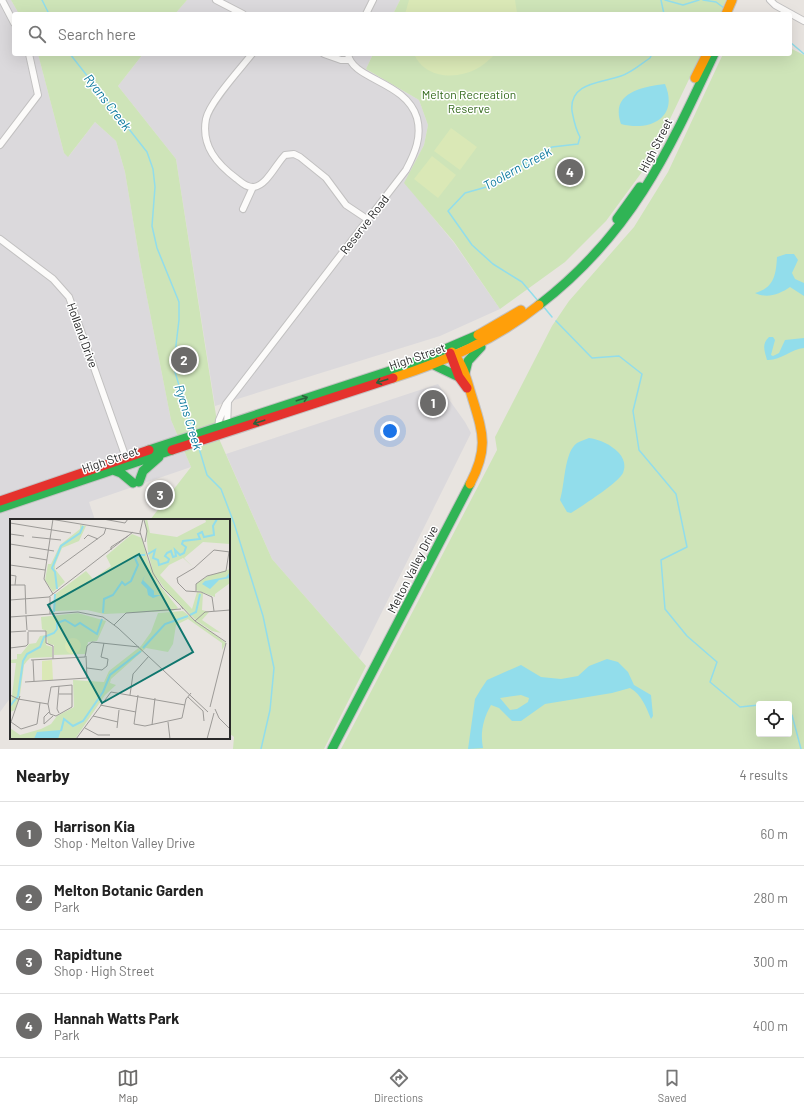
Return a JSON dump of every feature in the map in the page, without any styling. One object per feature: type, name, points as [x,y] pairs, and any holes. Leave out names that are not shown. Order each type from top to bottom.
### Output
[{"type":"main road","points":[[727,12],[732,0]]},
{"type":"main road","points":[[733,12],[738,0]]},
{"type":"main road","name":"High Street","points":[[546,295],[595,246],[612,226],[642,184],[663,147],[706,56]]},
{"type":"main road","name":"High Street","points":[[0,501],[127,462],[452,354],[506,328],[595,255],[636,203],[663,159],[713,56]]},
{"type":"main road","name":"High Street","points":[[223,429],[434,365],[486,331],[535,304]]},
{"type":"main road","points":[[434,365],[462,375],[466,363],[472,354],[506,328]]},
{"type":"main road","name":"Melton Valley Drive","points":[[332,749],[478,468],[483,439],[482,426],[471,394],[452,354]]},
{"type":"main road","name":"High Street","points":[[0,508],[113,470],[127,462],[165,452],[197,438]]},
{"type":"main road","points":[[113,470],[122,473],[136,482],[143,470],[165,452]]},
{"type":"street","points":[[2,0],[12,19]]},
{"type":"street","points":[[216,0],[239,12]]},
{"type":"street","points":[[367,12],[373,0]]},
{"type":"street","points":[[770,0],[775,5],[788,12]]},
{"type":"street","points":[[792,14],[804,21]]},
{"type":"street","points":[[0,145],[37,98],[38,91],[29,56]]},
{"type":"street","points":[[250,56],[213,105],[206,117],[205,132],[207,144],[214,158],[222,168],[246,186],[253,187],[262,183],[285,155],[294,154],[326,178],[346,204],[367,219]]},
{"type":"street","points":[[330,56],[341,60],[349,57]]},
{"type":"street","name":"Reserve Road","points":[[223,429],[219,417],[228,401],[406,170],[417,147],[419,125],[410,104],[402,94],[357,69],[349,57]]},
{"type":"street","points":[[243,209],[253,187]]},
{"type":"street","name":"Holland Drive","points":[[0,239],[53,279],[69,297],[127,462]]},
{"type":"street","points":[[223,429],[228,401]]},
{"type":"shaded area","points":[[0,0],[11,0],[18,12],[12,12],[12,56],[39,56],[64,153],[69,156],[95,122],[116,141],[125,172],[140,262],[171,420],[191,467],[89,502],[95,519],[10,519],[10,698],[0,712]]},
{"type":"shaded area","points":[[187,0],[400,0],[394,12],[177,12]]},
{"type":"shaded area","points":[[141,56],[372,56],[366,69],[419,100],[428,125],[424,145],[405,183],[454,243],[500,309],[440,336],[215,406],[176,159],[118,86]]},
{"type":"shaded area","points":[[438,384],[471,433],[359,658],[272,559],[226,454]]},
{"type":"green space","points":[[11,0],[187,0],[177,12],[18,12]]},
{"type":"green space","points":[[400,0],[726,0],[721,12],[394,12]]},
{"type":"green space","points":[[409,0],[515,0],[517,12],[406,12]]},
{"type":"green space","points":[[792,49],[804,55],[804,749],[341,749],[497,450],[495,437],[552,326],[569,301],[634,227],[668,172],[722,56],[792,56]]},
{"type":"green space","points":[[39,56],[141,56],[118,86],[176,159],[220,441],[272,559],[366,666],[324,749],[233,749],[234,737],[230,734],[230,519],[151,519],[191,467],[171,420],[140,262],[125,172],[116,141],[95,122],[68,157],[64,153]]},
{"type":"green space","name":"Melton Recreation Reserve","points":[[372,56],[700,56],[650,161],[606,221],[565,262],[500,309],[454,242],[404,183],[424,145],[428,125],[419,100],[366,69]]},
{"type":"green space","points":[[415,56],[493,56],[485,64],[470,72],[451,75],[434,73],[419,62]]},
{"type":"green space","points":[[451,128],[477,147],[460,170],[434,151]]},
{"type":"green space","points":[[432,156],[456,175],[438,198],[414,179]]},
{"type":"water","points":[[665,84],[668,96],[668,105],[665,113],[660,119],[652,124],[642,126],[621,124],[619,114],[620,105],[624,99],[630,94],[646,87]]},
{"type":"water","points":[[786,254],[794,254],[798,260],[792,273],[795,279],[804,283],[804,296],[790,287],[782,292],[769,296],[755,293],[766,288],[770,284],[775,275],[777,257]]},
{"type":"water","points":[[769,337],[773,337],[775,340],[771,355],[773,356],[779,353],[785,340],[804,338],[804,348],[795,350],[776,359],[767,360],[764,345]]},
{"type":"water","points":[[589,438],[605,443],[616,450],[621,455],[623,460],[624,470],[620,477],[599,494],[571,513],[567,512],[560,500],[567,461],[573,447],[578,442]]},
{"type":"water","points":[[607,659],[618,662],[628,672],[634,685],[651,695],[653,716],[651,719],[641,698],[630,688],[612,693],[545,704],[521,721],[512,721],[499,708],[491,705],[483,726],[483,748],[468,749],[475,699],[487,680],[521,665],[541,677],[561,679],[578,676],[589,666]],"holes":[[[521,695],[529,698],[528,702],[517,709],[510,710],[500,698]]]},
{"type":"waterway","name":"Ryans Creek","points":[[42,0],[48,12]]},
{"type":"waterway","name":"Toolern Creek","points":[[661,0],[664,12]]},
{"type":"waterway","points":[[665,0],[683,5],[699,0]]},
{"type":"waterway","points":[[703,0],[716,2],[724,8]]},
{"type":"waterway","points":[[792,44],[804,54]]},
{"type":"waterway","name":"Ryans Creek","points":[[72,56],[147,152],[153,169],[155,187],[152,226],[157,248],[179,302],[175,372],[193,432]]},
{"type":"waterway","name":"Toolern Creek","points":[[539,302],[522,282],[493,264],[472,245],[448,211],[465,193],[490,186],[552,147],[578,144],[580,137],[572,111],[572,101],[576,94],[588,85],[628,73],[651,56]]},
{"type":"waterway","name":"Toolern Creek","points":[[543,306],[552,317]]},
{"type":"waterway","name":"Toolern Creek","points":[[556,321],[592,358],[619,356],[642,374],[633,411],[639,450],[676,494],[687,547],[661,560],[665,609],[687,636],[717,662],[710,682],[740,707],[756,705]]},
{"type":"waterway","name":"Ryans Creek","points":[[198,445],[207,475],[221,489],[234,523],[263,616],[274,668],[270,710],[261,749]]},
{"type":"waterway","name":"Toolern Creek","points":[[792,715],[801,749]]},
{"type":"traffic: fast","points":[[539,305],[571,278],[598,250],[622,221],[643,191],[680,126],[713,56]]},
{"type":"traffic: fast","points":[[617,219],[640,187]]},
{"type":"traffic: fast","points":[[149,450],[408,365],[478,335]]},
{"type":"traffic: fast","points":[[465,373],[468,361],[481,347]]},
{"type":"traffic: fast","points":[[434,365],[459,377]]},
{"type":"traffic: fast","points":[[0,508],[172,450]]},
{"type":"traffic: fast","points":[[139,482],[143,471],[159,457]]},
{"type":"traffic: fast","points":[[113,470],[121,473],[133,483]]},
{"type":"traffic: fast","points":[[332,749],[470,484]]},
{"type":"traffic: slow","points":[[727,12],[732,0]]},
{"type":"traffic: slow","points":[[695,78],[706,56]]},
{"type":"traffic: slow","points":[[393,378],[451,357],[505,329],[539,305]]},
{"type":"traffic: slow","points":[[478,335],[521,310]]},
{"type":"traffic: slow","points":[[452,352],[465,373],[481,431],[482,450],[480,460],[470,484]]},
{"type":"traffic: jam","points":[[450,353],[459,377],[467,388]]},
{"type":"traffic: jam","points":[[172,450],[393,378]]},
{"type":"traffic: jam","points":[[0,501],[149,450]]},
{"type":"place","name":"Hannah Watts Park","points":[[570,172]]},
{"type":"place","name":"Melton Botanic Garden","points":[[184,360]]},
{"type":"place","name":"Harrison Kia","points":[[433,403]]},
{"type":"place","name":"Rapidtune","points":[[160,495]]}]
